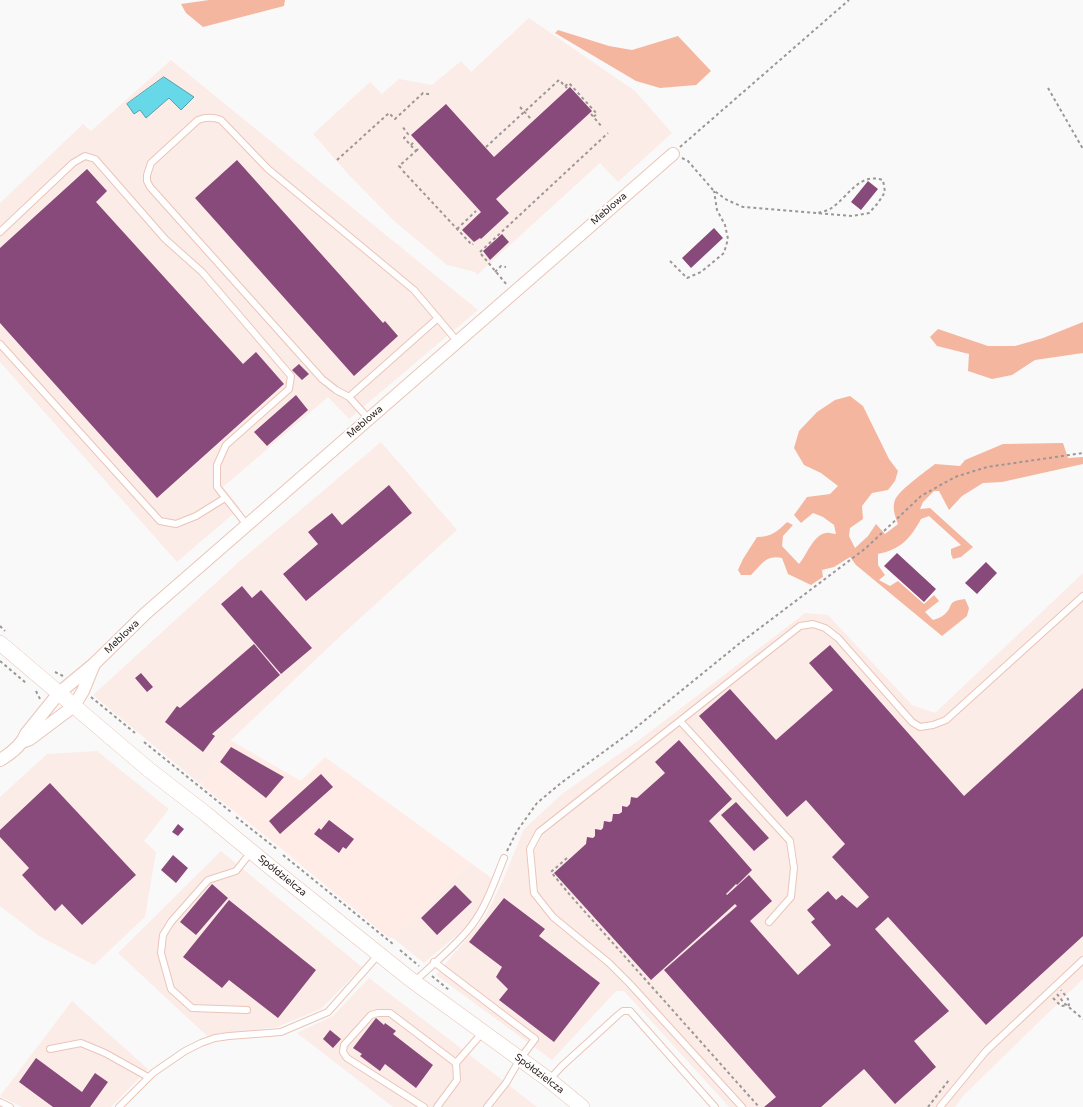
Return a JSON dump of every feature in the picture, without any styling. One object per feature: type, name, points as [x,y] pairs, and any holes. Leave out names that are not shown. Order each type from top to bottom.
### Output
[{"type":"street","name":"Meblowa","points":[[59,693],[94,664],[146,613],[672,154]]},
{"type":"street","name":"Spółdzielcza","points":[[0,642],[148,769],[206,814],[251,852],[414,982],[549,1080],[582,1107]]},
{"type":"street","points":[[23,741],[30,739],[74,706],[83,691],[94,664]]},
{"type":"street","points":[[0,760],[8,755],[23,741],[26,734],[59,693]]},
{"type":"lane","points":[[369,419],[349,397],[336,390],[322,379],[150,188],[147,181],[147,174],[151,163],[198,120],[211,117],[221,120],[268,169],[414,290],[457,341]]},
{"type":"lane","points":[[0,232],[73,163],[85,156],[95,159],[165,239],[202,272],[291,376],[289,389],[226,445],[217,465],[217,487],[247,525]]},
{"type":"lane","points":[[349,397],[438,318]]},
{"type":"lane","points":[[0,344],[160,521],[176,524],[196,516],[225,498]]},
{"type":"lane","points":[[742,1107],[630,984],[609,963],[553,917],[534,893],[530,849],[539,832],[800,626],[814,624],[825,628],[838,638],[912,722],[920,727],[933,725],[946,720],[1083,596]]},
{"type":"lane","points":[[680,721],[790,841],[794,868],[791,897],[769,922]]},
{"type":"lane","points":[[247,1010],[192,1008],[171,989],[161,953],[163,935],[171,922],[208,880],[236,871],[251,852]]},
{"type":"lane","points":[[414,982],[434,962],[459,941],[473,924],[492,889],[504,858]]},
{"type":"lane","points":[[120,1107],[148,1077],[173,1059],[201,1042],[229,1036],[281,1032],[328,1012],[380,954]]},
{"type":"lane","points":[[940,1107],[986,1051],[1083,960]]},
{"type":"lane","points":[[434,962],[535,1039],[520,1059],[506,1083],[487,1107]]},
{"type":"lane","points":[[549,1080],[562,1066],[618,1015],[623,1011],[627,1011],[632,1013],[715,1107]]},
{"type":"lane","points":[[424,1107],[347,1058],[343,1052],[344,1045],[371,1015],[378,1013],[390,1013],[456,1063]]},
{"type":"lane","points":[[437,1107],[457,1080],[456,1063],[483,1032]]},
{"type":"lane","points":[[50,1049],[81,1043],[105,1053],[148,1077]]},
{"type":"lane","points":[[0,1102],[10,1107]]},
{"type":"path","points":[[818,213],[829,209],[862,180],[874,177],[883,180],[885,192],[869,213],[852,216],[743,207],[727,200],[713,190],[688,161],[672,154],[849,0]]},
{"type":"path","points":[[486,146],[559,80],[566,87],[569,83],[597,114],[593,117]]},
{"type":"path","points":[[1048,88],[1083,149]]},
{"type":"path","points":[[337,160],[389,113],[395,119],[423,93],[432,95]]},
{"type":"path","points":[[520,107],[531,119]]},
{"type":"path","points":[[591,114],[602,127]]},
{"type":"path","points":[[402,126],[408,134],[404,138],[416,151]]},
{"type":"path","points":[[514,292],[480,253],[608,133]]},
{"type":"path","points":[[410,145],[415,141]]},
{"type":"path","points":[[401,168],[399,166],[420,147]]},
{"type":"path","points":[[403,171],[472,245],[474,244]]},
{"type":"path","points":[[670,261],[687,278],[701,272],[724,253],[728,239],[725,225],[717,210],[713,190]]},
{"type":"path","points":[[457,229],[476,211]]},
{"type":"path","points":[[495,272],[501,266],[506,268]]},
{"type":"path","points":[[504,858],[517,831],[537,803],[561,783],[628,734],[740,643],[866,548],[921,496],[955,477],[987,467],[1083,453]]},
{"type":"path","points":[[0,661],[30,687]]},
{"type":"path","points":[[36,691],[40,697],[41,703]]},
{"type":"path","points":[[88,695],[135,733]]},
{"type":"path","points":[[144,742],[231,812]]},
{"type":"path","points":[[236,817],[278,850]]},
{"type":"path","points":[[283,855],[393,944]]},
{"type":"path","points":[[567,858],[551,872],[574,900],[759,1107]]},
{"type":"path","points":[[400,950],[420,966]]},
{"type":"path","points":[[1059,988],[1068,998],[1069,1006]]},
{"type":"path","points":[[1055,991],[1064,1003],[1083,1019]]},
{"type":"path","points":[[1050,995],[1060,1006],[1069,1006]]},
{"type":"path","points":[[928,1107],[949,1080]]},
{"type":"shaded area","points":[[209,0],[285,0],[284,6],[203,27],[186,13],[181,4]]},
{"type":"shaded area","points":[[529,18],[635,91],[672,133],[618,182],[600,163],[477,275],[475,272],[447,265],[394,221],[348,174],[313,134],[370,82],[382,94],[399,79],[432,85],[461,61],[471,72]]},
{"type":"shaded area","points":[[558,30],[609,46],[632,50],[678,36],[711,71],[696,85],[660,88],[636,81],[555,33]]},
{"type":"shaded area","points":[[171,60],[478,310],[349,419],[328,397],[223,487],[240,508],[177,562],[0,362],[0,203],[83,124],[91,131]]},
{"type":"shaded area","points":[[1083,322],[1083,353],[1035,360],[1012,375],[992,379],[968,371],[969,354],[937,346],[930,337],[938,329],[988,346],[1015,346],[1043,338]]},
{"type":"shaded area","points":[[850,396],[863,406],[889,459],[898,471],[895,481],[888,490],[872,493],[862,506],[863,519],[850,528],[849,536],[855,548],[868,536],[876,524],[885,534],[898,524],[894,509],[894,503],[897,496],[935,464],[960,466],[965,460],[1003,444],[1063,443],[1068,458],[1083,457],[1083,464],[1002,482],[983,483],[962,496],[949,510],[939,491],[934,491],[923,502],[920,509],[930,508],[973,547],[961,557],[953,559],[951,549],[961,545],[929,516],[921,519],[909,538],[899,546],[878,554],[878,565],[885,575],[879,580],[890,586],[898,581],[924,604],[934,595],[939,601],[925,612],[933,620],[944,615],[948,611],[951,604],[955,601],[965,599],[969,608],[967,616],[942,636],[856,565],[850,557],[834,567],[822,570],[823,577],[811,585],[788,574],[782,558],[776,557],[764,561],[751,575],[741,575],[738,570],[757,537],[774,533],[787,522],[793,525],[783,536],[782,546],[799,564],[817,537],[827,533],[836,534],[834,525],[823,517],[813,513],[801,523],[794,515],[807,497],[830,494],[838,486],[821,473],[804,465],[794,448],[799,431],[817,412],[835,400]]},
{"type":"shaded area","points":[[381,442],[457,530],[334,642],[231,740],[200,784],[93,695],[241,560]]},
{"type":"shaded area","points":[[1083,573],[1083,979],[964,1095],[955,1107],[729,1107],[624,991],[616,991],[552,1060],[436,975],[485,917],[503,880],[524,829],[563,793],[638,741],[805,613],[828,615],[912,705],[935,713]]},
{"type":"shaded area","points":[[230,740],[301,781],[325,757],[471,863],[393,938],[389,938],[283,850],[200,784]]},
{"type":"shaded area","points":[[97,751],[169,809],[144,841],[156,852],[145,917],[94,965],[39,936],[0,906],[0,797],[47,754]]},
{"type":"shaded area","points":[[221,851],[362,967],[321,1009],[277,1027],[207,1036],[118,953]]},
{"type":"shaded area","points":[[471,863],[493,879],[475,916],[457,935],[424,963],[393,938]]},
{"type":"shaded area","points":[[369,978],[537,1107],[393,1107],[297,1033],[333,1016]]},
{"type":"shaded area","points":[[72,1001],[148,1069],[111,1107],[22,1107],[0,1096]]},
{"type":"water","points":[[164,77],[194,97],[181,110],[169,98],[146,118],[140,110],[134,114],[127,104]]},
{"type":"building","points":[[570,87],[592,111],[496,199],[509,213],[481,239],[480,238],[474,242],[462,230],[481,212],[411,135],[446,104],[494,157]]},
{"type":"building","points":[[237,160],[383,323],[385,321],[398,336],[354,376],[195,198]]},
{"type":"building","points":[[87,169],[107,191],[96,202],[243,364],[256,352],[284,384],[157,498],[0,323],[0,248]]},
{"type":"building","points":[[868,181],[878,189],[861,210],[851,202]]},
{"type":"building","points":[[714,228],[723,238],[691,268],[682,258]]},
{"type":"building","points":[[502,234],[509,242],[490,260],[483,251]]},
{"type":"building","points":[[299,364],[309,374],[302,380],[292,370]]},
{"type":"building","points":[[296,395],[308,410],[267,446],[254,432]]},
{"type":"building","points":[[389,485],[412,513],[306,601],[283,574],[318,544],[308,532],[332,513],[342,525]]},
{"type":"building","points":[[897,553],[936,589],[924,602],[884,566]]},
{"type":"building","points":[[986,562],[997,573],[977,594],[965,583]]},
{"type":"building","points":[[242,586],[252,598],[261,590],[312,648],[281,674],[221,604]]},
{"type":"building","points":[[254,644],[280,675],[212,734],[215,736],[203,752],[165,722],[177,706],[180,708]]},
{"type":"building","points":[[830,645],[964,796],[1083,688],[1083,936],[986,1025],[888,917],[875,929],[949,1011],[914,1041],[936,1067],[895,1104],[864,1069],[821,1107],[764,1107],[776,1097],[664,970],[737,906],[735,904],[651,980],[554,873],[586,844],[587,837],[593,838],[595,836],[595,829],[601,830],[603,828],[604,821],[612,821],[613,814],[619,814],[622,812],[622,806],[627,807],[630,804],[631,797],[637,798],[665,773],[655,762],[679,740],[732,799],[709,821],[752,870],[726,894],[727,895],[749,875],[772,901],[750,921],[798,975],[831,945],[811,922],[815,919],[807,910],[828,891],[836,900],[842,895],[857,908],[869,897],[832,857],[845,844],[806,800],[787,817],[699,716],[730,689],[776,740],[833,690],[809,663]]},
{"type":"building","points":[[141,673],[153,687],[147,692],[135,678]]},
{"type":"building","points":[[231,747],[284,777],[266,798],[220,762]]},
{"type":"building","points":[[321,774],[333,787],[280,834],[269,821]]},
{"type":"building","points":[[50,783],[136,875],[82,925],[62,904],[55,911],[22,875],[29,868],[0,837],[0,830]]},
{"type":"building","points":[[736,802],[769,838],[754,851],[721,815]]},
{"type":"building","points":[[329,820],[354,839],[346,849],[343,847],[339,853],[314,834],[319,828],[321,830]]},
{"type":"building","points":[[178,824],[184,829],[178,836],[172,832]]},
{"type":"building","points":[[173,855],[188,868],[176,883],[161,870]]},
{"type":"building","points":[[212,884],[228,898],[196,935],[180,922]]},
{"type":"building","points":[[455,885],[472,902],[437,935],[421,918]]},
{"type":"building","points":[[504,898],[545,929],[539,936],[600,983],[554,1042],[499,1000],[508,989],[496,977],[502,967],[469,942]]},
{"type":"building","points":[[229,900],[316,970],[278,1018],[229,980],[222,988],[183,957]]},
{"type":"building","points":[[376,1018],[384,1025],[385,1023],[396,1031],[393,1034],[433,1065],[416,1088],[385,1064],[380,1071],[360,1056],[362,1054],[353,1048]]},
{"type":"building","points":[[330,1030],[341,1039],[333,1048],[323,1039]]},
{"type":"building","points":[[36,1058],[82,1092],[95,1073],[108,1082],[90,1107],[53,1107],[19,1082]]}]
